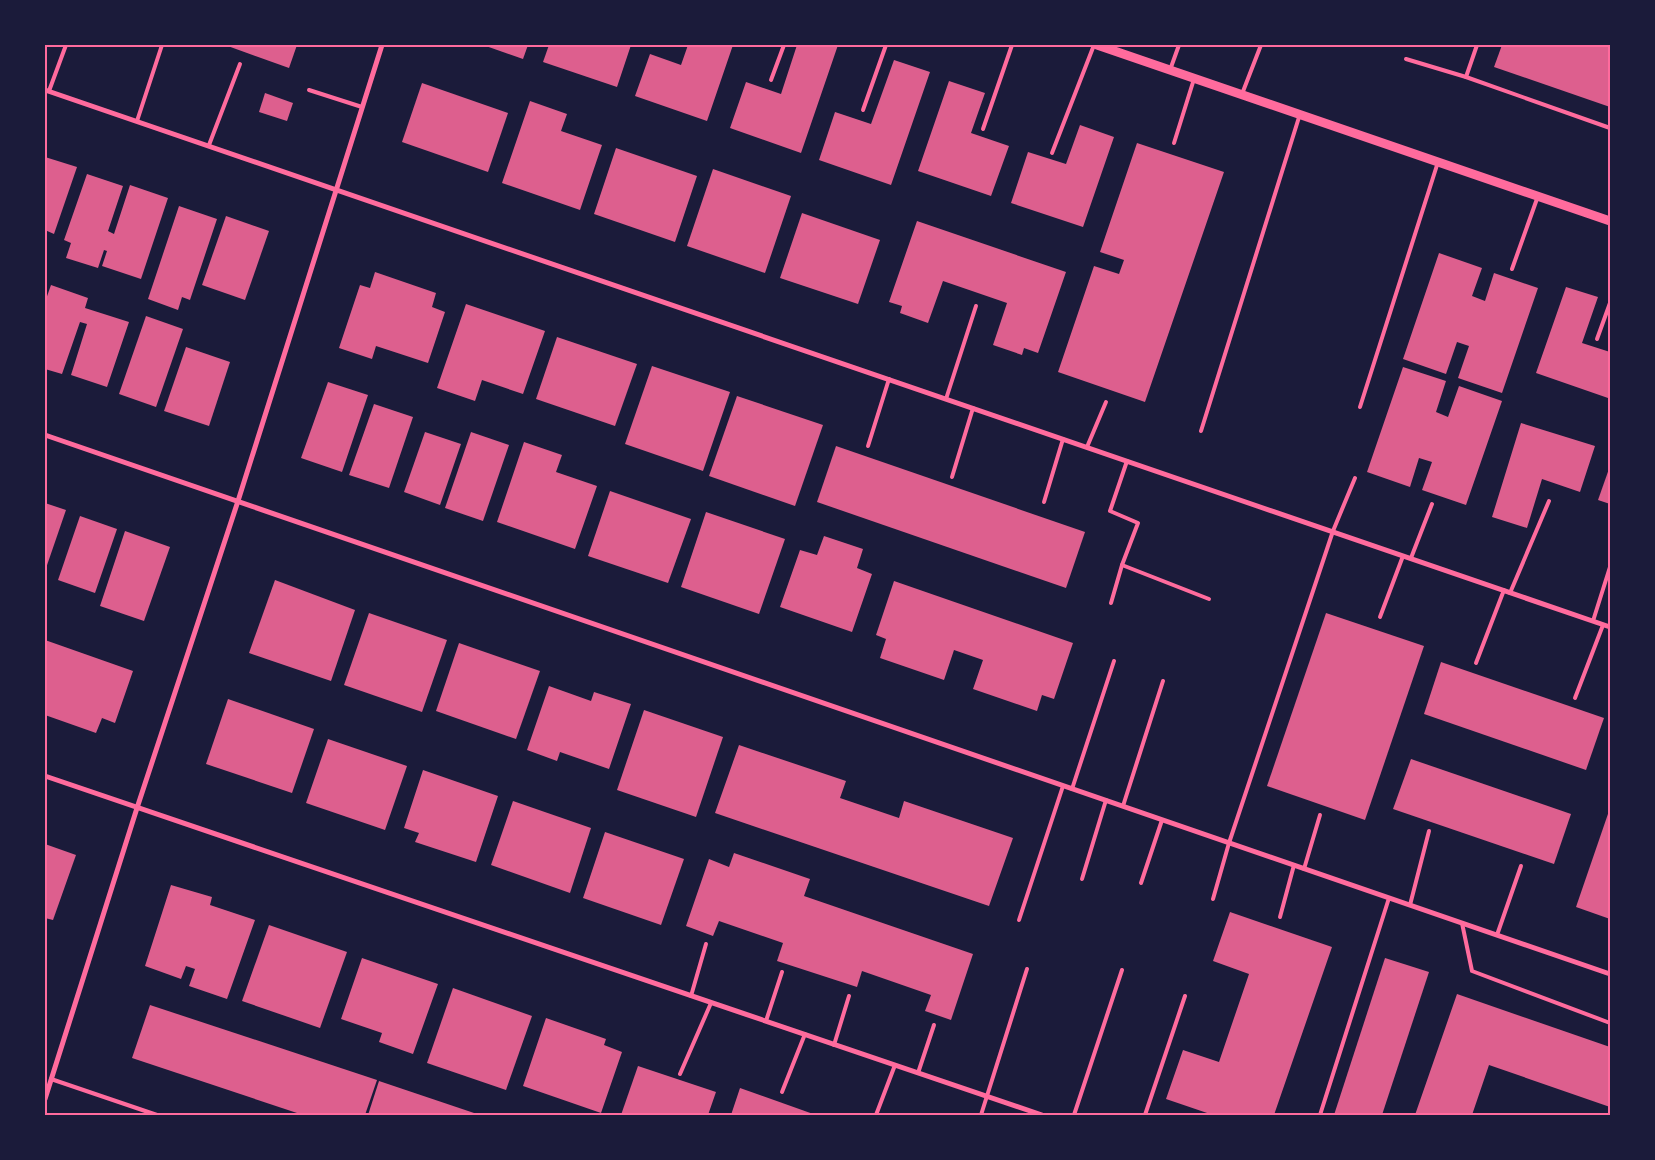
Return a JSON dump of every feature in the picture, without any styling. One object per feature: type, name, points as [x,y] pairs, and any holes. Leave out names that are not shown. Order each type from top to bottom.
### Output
[{"type":"street","points":[[45,1099],[137,808],[238,501],[382,45]]},
{"type":"street","points":[[1095,45],[1124,49],[1194,79],[1610,221]]},
{"type":"street","points":[[47,90],[1610,627]]},
{"type":"street","points":[[45,435],[1610,974]]},
{"type":"street","points":[[45,776],[1042,1115]]},
{"type":"lane","points":[[47,90],[66,45]]},
{"type":"lane","points":[[137,121],[162,45]]},
{"type":"lane","points":[[770,80],[784,45]]},
{"type":"lane","points":[[863,110],[886,45]]},
{"type":"lane","points":[[983,129],[1012,45]]},
{"type":"lane","points":[[1052,153],[1095,45]]},
{"type":"lane","points":[[1170,70],[1179,45]]},
{"type":"lane","points":[[1242,94],[1261,45]]},
{"type":"lane","points":[[1466,77],[1477,45]]},
{"type":"lane","points":[[1406,59],[1466,77],[1610,128]]},
{"type":"lane","points":[[208,145],[240,64]]},
{"type":"lane","points":[[1174,143],[1194,79]]},
{"type":"lane","points":[[309,90],[362,107]]},
{"type":"lane","points":[[1201,430],[1300,114]]},
{"type":"lane","points":[[1360,407],[1438,162]]},
{"type":"lane","points":[[1512,269],[1538,196]]},
{"type":"lane","points":[[1598,340],[1610,303]]},
{"type":"lane","points":[[946,399],[976,306]]},
{"type":"lane","points":[[868,446],[889,379]]},
{"type":"lane","points":[[1087,447],[1106,402]]},
{"type":"lane","points":[[952,477],[973,408]]},
{"type":"lane","points":[[1044,502],[1063,439]]},
{"type":"lane","points":[[1111,603],[1122,565],[1138,523],[1110,511],[1127,461]]},
{"type":"lane","points":[[1213,899],[1229,843],[1333,531],[1355,478]]},
{"type":"lane","points":[[1510,593],[1549,501]]},
{"type":"lane","points":[[1411,558],[1432,504]]},
{"type":"lane","points":[[1380,617],[1404,556]]},
{"type":"lane","points":[[1122,565],[1209,599]]},
{"type":"lane","points":[[1593,621],[1610,567]]},
{"type":"lane","points":[[1476,663],[1504,590]]},
{"type":"lane","points":[[1575,698],[1603,624]]},
{"type":"lane","points":[[1072,789],[1114,661]]},
{"type":"lane","points":[[1123,806],[1163,681]]},
{"type":"lane","points":[[1019,920],[1063,786]]},
{"type":"lane","points":[[1082,879],[1106,800]]},
{"type":"lane","points":[[1304,869],[1320,815]]},
{"type":"lane","points":[[1142,883],[1162,820]]},
{"type":"lane","points":[[1410,905],[1429,831]]},
{"type":"lane","points":[[1280,917],[1294,865]]},
{"type":"lane","points":[[1497,935],[1521,866]]},
{"type":"lane","points":[[1320,1115],[1389,898]]},
{"type":"lane","points":[[1462,923],[1472,971],[1610,1022]]},
{"type":"lane","points":[[691,996],[706,944]]},
{"type":"lane","points":[[982,1115],[1027,969]]},
{"type":"lane","points":[[1074,1115],[1122,970]]},
{"type":"lane","points":[[766,1021],[782,972]]},
{"type":"lane","points":[[834,1044],[849,996]]},
{"type":"lane","points":[[1145,1115],[1185,996]]},
{"type":"lane","points":[[680,1074],[711,1003]]},
{"type":"lane","points":[[918,1073],[934,1025]]},
{"type":"lane","points":[[782,1092],[804,1034]]},
{"type":"lane","points":[[876,1115],[894,1065]]},
{"type":"lane","points":[[51,1079],[157,1115]]},
{"type":"building","points":[[225,45],[297,45],[289,68]]},
{"type":"building","points":[[483,45],[528,45],[523,59]]},
{"type":"building","points":[[549,45],[631,45],[617,87],[543,62]]},
{"type":"building","points":[[688,45],[733,45],[707,121],[635,96],[650,54],[681,65]]},
{"type":"building","points":[[797,45],[838,45],[801,153],[730,128],[746,82],[781,94]]},
{"type":"building","points":[[1502,45],[1610,45],[1610,107],[1494,67]]},
{"type":"building","points":[[894,60],[930,72],[891,185],[819,160],[835,112],[871,124]]},
{"type":"building","points":[[949,81],[985,93],[971,133],[1009,146],[991,196],[918,171]]},
{"type":"building","points":[[422,83],[508,113],[488,172],[402,142]]},
{"type":"building","points":[[265,93],[293,103],[287,121],[259,112]]},
{"type":"building","points":[[530,101],[567,114],[561,131],[602,145],[580,210],[502,183]]},
{"type":"building","points":[[1080,125],[1114,137],[1083,227],[1011,203],[1028,152],[1066,164]]},
{"type":"building","points":[[1137,143],[1224,172],[1145,402],[1058,372],[1094,266],[1119,274],[1124,260],[1100,252]]},
{"type":"building","points":[[616,148],[697,176],[675,242],[594,214]]},
{"type":"building","points":[[45,157],[77,167],[54,234],[45,230]]},
{"type":"building","points":[[713,169],[791,196],[765,273],[687,246]]},
{"type":"building","points":[[87,174],[123,186],[108,231],[114,234],[130,185],[168,198],[141,279],[102,266],[107,251],[104,250],[98,268],[66,258],[71,243],[64,240]]},
{"type":"building","points":[[179,206],[217,219],[190,300],[182,297],[178,310],[148,299]]},
{"type":"building","points":[[802,213],[880,240],[858,304],[780,278]]},
{"type":"building","points":[[226,216],[269,231],[245,300],[202,285]]},
{"type":"building","points":[[917,221],[1066,272],[1038,353],[1024,348],[1022,355],[993,345],[1007,303],[943,281],[928,323],[900,313],[902,306],[889,302]]},
{"type":"building","points":[[1439,253],[1482,268],[1472,296],[1485,301],[1494,273],[1538,288],[1502,393],[1458,378],[1469,346],[1457,342],[1446,374],[1403,359]]},
{"type":"building","points":[[375,272],[436,293],[432,307],[445,312],[428,363],[376,346],[372,359],[339,348],[360,285],[370,288]]},
{"type":"building","points":[[51,285],[88,298],[85,308],[129,322],[107,387],[71,375],[87,324],[80,322],[62,374],[45,369],[45,302]]},
{"type":"building","points":[[1566,287],[1598,297],[1582,343],[1610,352],[1610,392],[1608,398],[1536,373]]},
{"type":"building","points":[[466,304],[545,331],[523,394],[482,380],[475,401],[437,388]]},
{"type":"building","points":[[146,316],[183,329],[156,407],[119,394]]},
{"type":"building","points":[[557,337],[637,364],[615,426],[536,399]]},
{"type":"building","points":[[186,347],[230,362],[209,426],[164,411]]},
{"type":"building","points":[[652,366],[730,392],[703,471],[625,444]]},
{"type":"building","points":[[1403,367],[1446,381],[1436,412],[1448,417],[1459,386],[1502,401],[1466,505],[1422,490],[1432,462],[1419,458],[1410,487],[1367,472]]},
{"type":"building","points":[[328,382],[368,395],[342,472],[301,458]]},
{"type":"building","points":[[737,396],[823,425],[795,506],[709,476]]},
{"type":"building","points":[[374,404],[413,417],[389,488],[349,475]]},
{"type":"building","points":[[1521,423],[1595,446],[1580,492],[1542,479],[1527,528],[1492,517]]},
{"type":"building","points":[[425,432],[461,444],[440,505],[404,492]]},
{"type":"building","points":[[471,432],[509,445],[483,521],[445,508]]},
{"type":"building","points":[[524,442],[562,455],[556,472],[597,486],[575,549],[497,522]]},
{"type":"building","points":[[836,446],[1085,532],[1066,588],[817,502]]},
{"type":"building","points":[[1610,466],[1610,504],[1598,500]]},
{"type":"building","points":[[610,491],[691,519],[668,583],[588,556]]},
{"type":"building","points":[[45,503],[66,510],[45,571]]},
{"type":"building","points":[[706,512],[785,539],[759,614],[681,587]]},
{"type":"building","points":[[80,516],[117,529],[95,593],[58,580]]},
{"type":"building","points":[[125,531],[170,547],[144,621],[100,606]]},
{"type":"building","points":[[824,536],[863,549],[857,568],[872,574],[852,632],[780,607],[800,550],[817,555]]},
{"type":"building","points":[[275,580],[355,610],[331,681],[249,653]]},
{"type":"building","points":[[894,581],[1073,643],[1054,699],[1042,695],[1037,711],[973,689],[983,660],[954,650],[944,680],[880,658],[886,639],[876,635]]},
{"type":"building","points":[[369,613],[447,640],[422,712],[344,685]]},
{"type":"building","points":[[1326,613],[1424,646],[1365,820],[1267,786]]},
{"type":"building","points":[[45,640],[133,671],[115,723],[102,718],[96,733],[45,715]]},
{"type":"building","points":[[459,643],[540,671],[516,739],[436,711]]},
{"type":"building","points":[[1441,662],[1604,718],[1586,770],[1424,714]]},
{"type":"building","points":[[549,686],[591,701],[594,692],[631,704],[609,769],[560,752],[557,761],[527,750]]},
{"type":"building","points":[[228,699],[314,729],[292,793],[206,764]]},
{"type":"building","points":[[644,710],[723,737],[696,817],[617,790]]},
{"type":"building","points":[[328,739],[407,766],[385,830],[306,803]]},
{"type":"building","points":[[739,745],[846,781],[840,798],[899,818],[904,801],[1013,838],[989,906],[715,813]]},
{"type":"building","points":[[1411,759],[1571,814],[1554,864],[1393,809]]},
{"type":"building","points":[[423,770],[498,796],[476,862],[415,842],[419,833],[404,828]]},
{"type":"building","points":[[513,801],[591,828],[570,893],[491,865]]},
{"type":"building","points":[[1610,808],[1610,919],[1576,907]]},
{"type":"building","points":[[605,832],[684,859],[661,925],[583,898]]},
{"type":"building","points":[[45,844],[76,855],[53,920],[45,918]]},
{"type":"building","points":[[734,853],[810,879],[804,896],[973,954],[951,1020],[925,1011],[931,995],[862,971],[857,987],[777,961],[783,943],[719,921],[713,936],[686,926],[709,859],[729,867]]},
{"type":"building","points":[[171,885],[212,897],[210,905],[255,920],[227,999],[189,986],[195,969],[186,966],[181,979],[145,966]]},
{"type":"building","points":[[1230,912],[1332,947],[1274,1115],[1213,1115],[1166,1099],[1183,1050],[1219,1062],[1249,974],[1213,961]]},
{"type":"building","points":[[269,925],[347,952],[320,1028],[242,1001]]},
{"type":"building","points":[[362,958],[438,984],[413,1054],[379,1042],[382,1033],[341,1019]]},
{"type":"building","points":[[1385,958],[1429,972],[1382,1115],[1334,1115]]},
{"type":"building","points":[[453,988],[532,1016],[506,1090],[427,1063]]},
{"type":"building","points":[[1457,994],[1610,1047],[1610,1107],[1489,1065],[1472,1115],[1415,1115]]},
{"type":"building","points":[[150,1005],[377,1080],[365,1115],[303,1115],[132,1058]]},
{"type":"building","points":[[546,1018],[606,1039],[604,1045],[622,1052],[601,1113],[523,1086]]},
{"type":"building","points":[[638,1066],[716,1092],[708,1115],[621,1115]]},
{"type":"building","points":[[379,1081],[480,1115],[368,1115]]},
{"type":"building","points":[[740,1088],[816,1115],[731,1115]]}]
